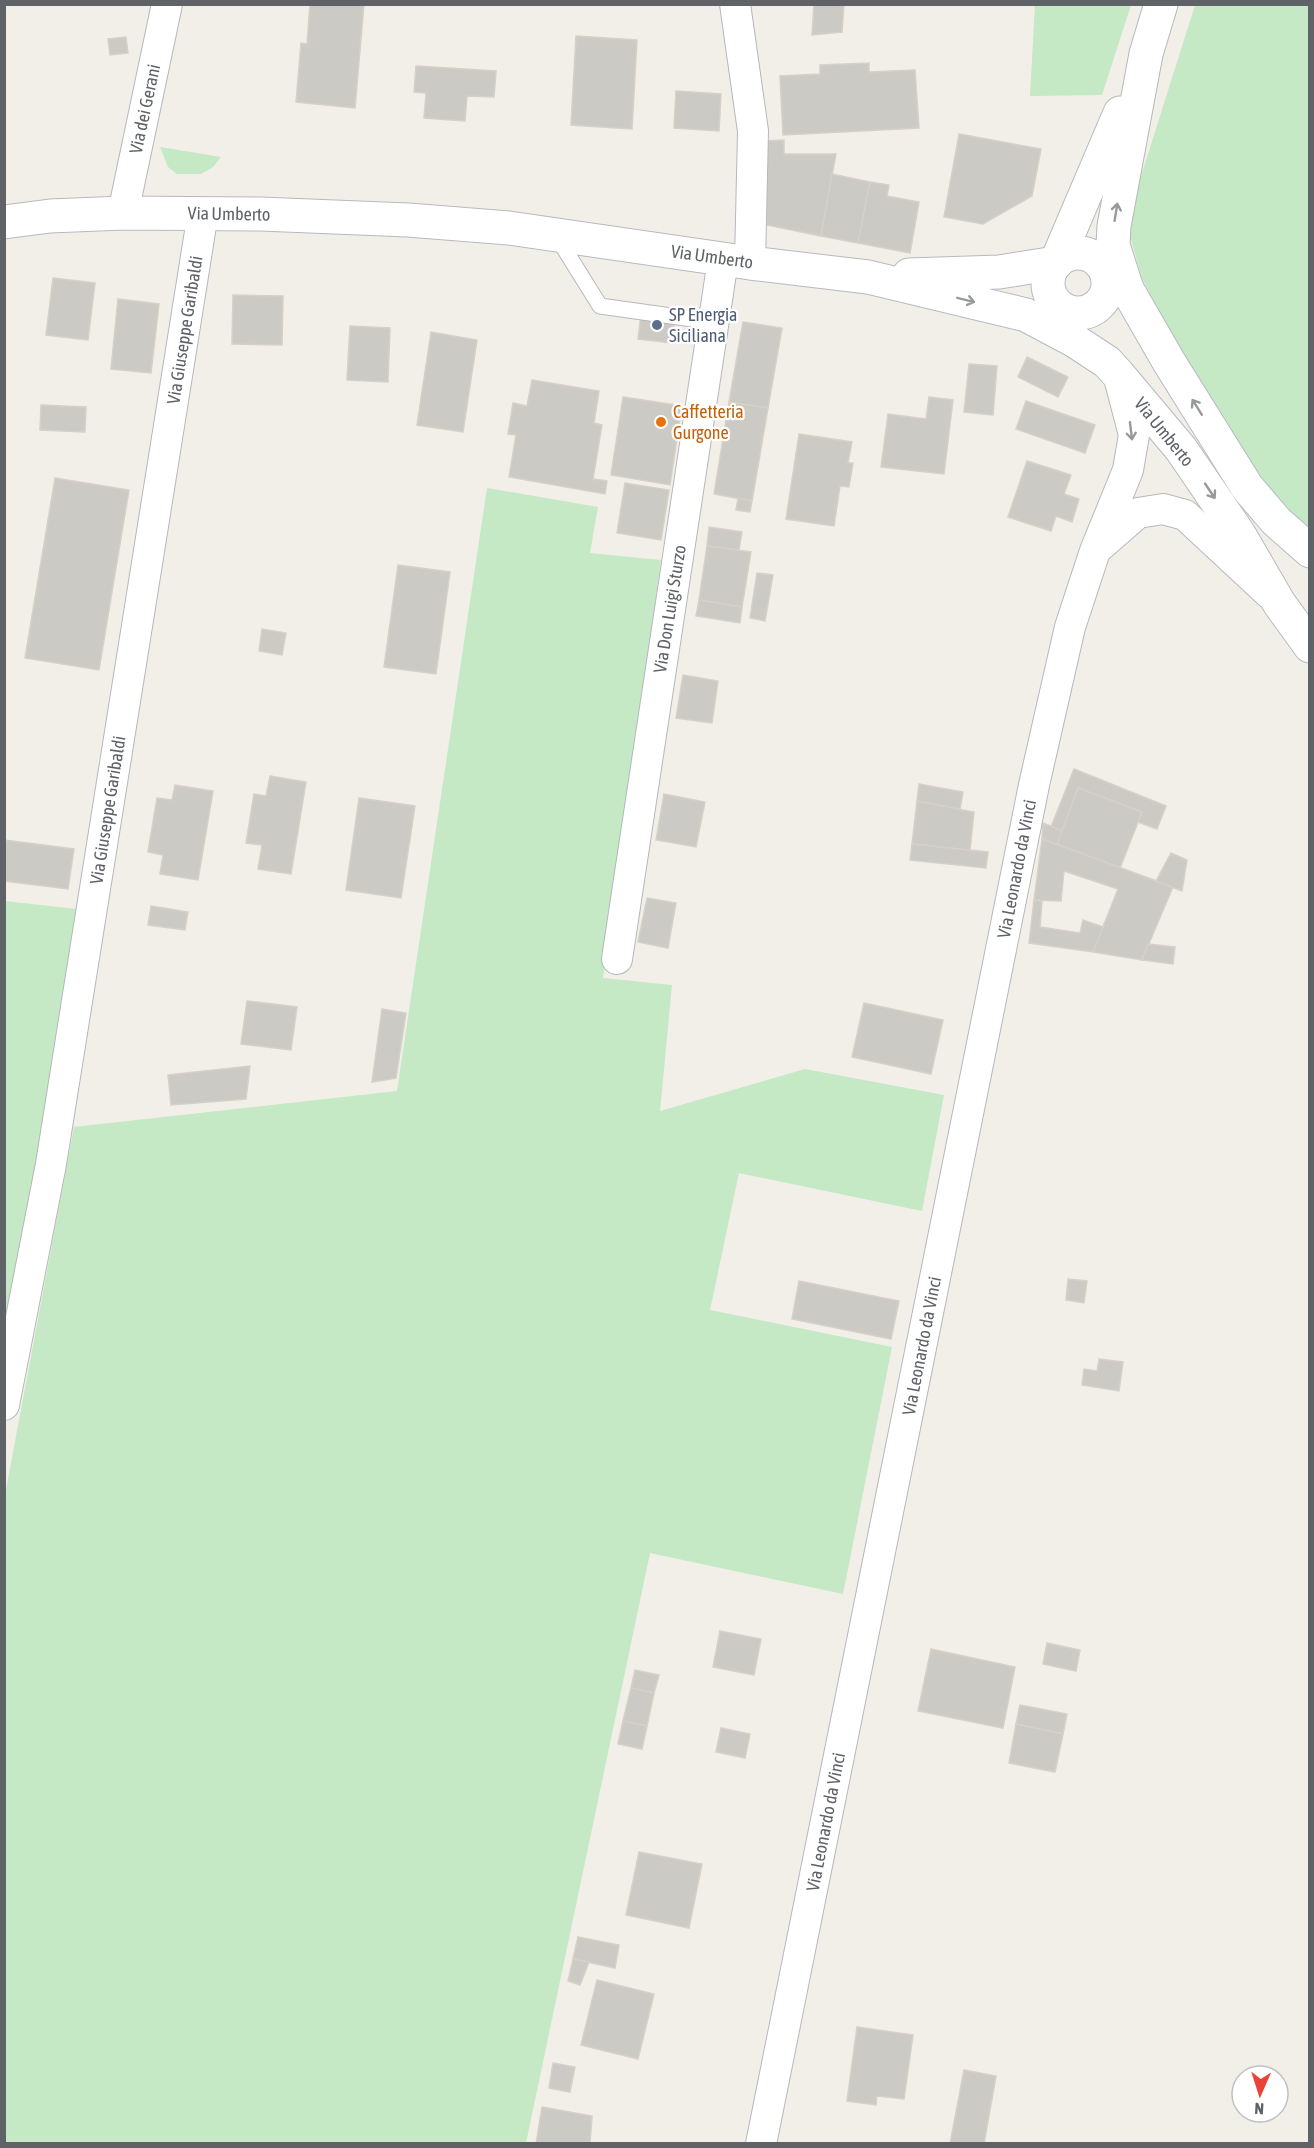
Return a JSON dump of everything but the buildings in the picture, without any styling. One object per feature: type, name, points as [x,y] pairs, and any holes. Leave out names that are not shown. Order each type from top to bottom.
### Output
[{"type":"main road","points":[[1026,315],[1050,318],[1099,304],[1106,294],[1112,271],[1119,193],[1146,54],[1161,4]]},
{"type":"main road","points":[[1056,263],[1146,54]]},
{"type":"main road","name":"Via Umberto","points":[[4,222],[50,216],[203,213],[408,220],[509,228],[736,261],[868,277],[1026,315],[1075,341],[1112,368],[1181,449],[1239,534],[1279,603],[1310,646]]},
{"type":"main road","points":[[1112,271],[1093,257],[1074,253],[1064,256],[1050,270],[1048,290],[1072,311],[1112,368]]},
{"type":"main road","points":[[868,277],[999,272],[1056,263]]},
{"type":"main road","name":"Via Umberto","points":[[1112,271],[1247,488],[1276,521],[1310,551]]},
{"type":"street","name":"Via dei Gerani","points":[[123,213],[167,4]]},
{"type":"street","name":"Via Don Luigi Sturzo","points":[[617,959],[714,322],[736,261],[753,131],[735,4]]},
{"type":"street","name":"Via Giuseppe Garibaldi","points":[[4,1405],[51,1164],[203,213]]},
{"type":"street","name":"Via Leonardo da Vinci","points":[[761,2144],[1034,785],[1070,627],[1095,551],[1128,470],[1134,435],[1112,368]]},
{"type":"street","points":[[1095,551],[1138,513],[1163,509],[1185,515],[1279,603]]},
{"type":"lane","points":[[555,235],[600,306],[714,322]]},
{"type":"green space","points":[[1035,5],[1131,5],[1102,95],[1030,96]]},
{"type":"green space","points":[[1195,5],[1309,5],[1309,535],[1263,488],[1162,317],[1142,278],[1131,240],[1130,211]]},
{"type":"green space","points":[[160,147],[221,157],[213,167],[201,174],[177,174],[168,167]]},
{"type":"green space","points":[[487,488],[598,507],[590,553],[661,560],[603,978],[672,985],[660,1111],[805,1069],[944,1095],[922,1211],[739,1173],[710,1310],[892,1347],[843,1594],[650,1553],[526,2143],[5,2144],[5,1495],[74,1127],[397,1091]]},
{"type":"green space","points":[[5,901],[76,909],[45,1124],[5,1333]]},
{"type":"place","name":"SP Energia Siciliana","points":[[657,325]]},
{"type":"place","name":"Caffetteria Gurgone","points":[[661,422]]}]
